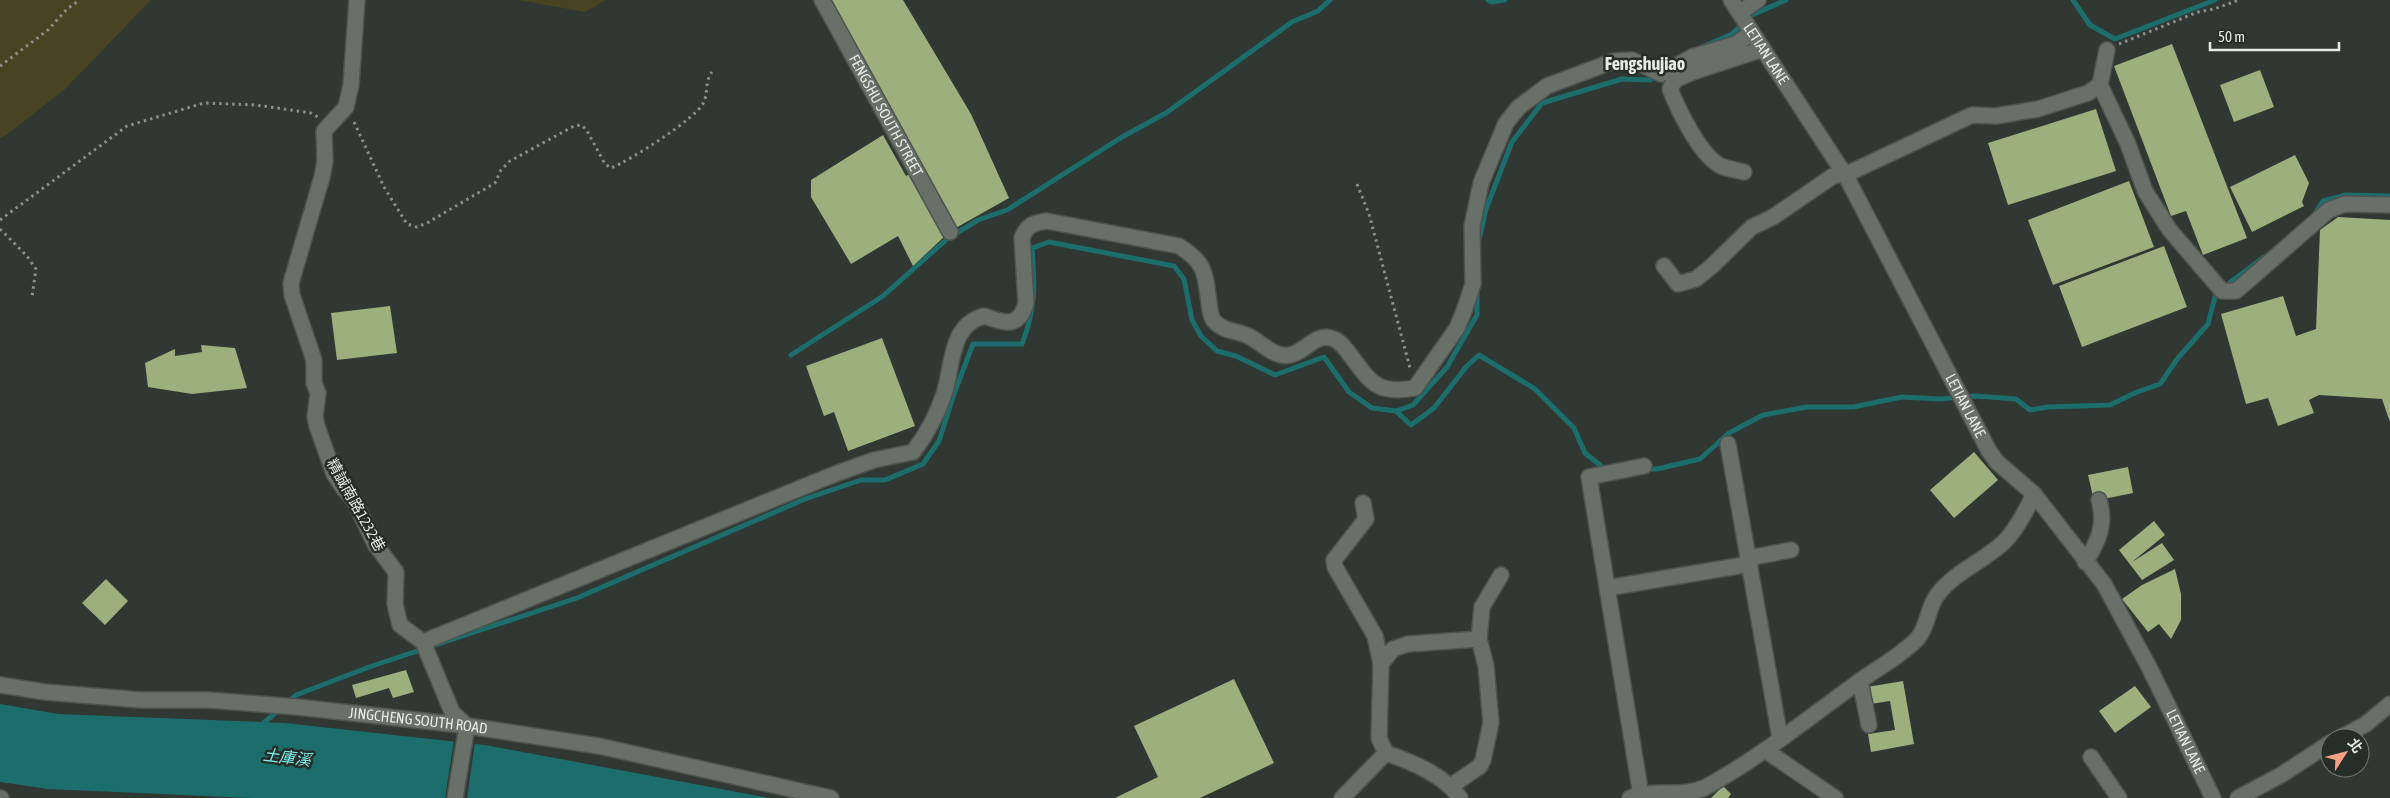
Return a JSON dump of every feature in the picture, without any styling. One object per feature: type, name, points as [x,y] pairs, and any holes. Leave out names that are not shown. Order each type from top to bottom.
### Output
[{"type":"street","points":[[329,125],[346,107],[354,61],[357,0]]},
{"type":"street","name":"FENGSHU SOUTH STREET","points":[[822,0],[950,232]]},
{"type":"street","name":"LETIAN LANE","points":[[1731,0],[1844,174],[1989,451],[1997,462],[2034,494],[2104,584],[2150,669],[2213,798]]},
{"type":"street","points":[[1740,13],[1758,0]]},
{"type":"street","points":[[455,798],[466,729],[452,712],[423,642],[835,474],[874,460],[913,452],[926,435],[940,406],[945,391],[953,349],[968,324],[984,316],[1009,323],[1016,321],[1023,312],[1026,303],[1022,238],[1025,229],[1033,223],[1047,221],[1179,246],[1193,255],[1203,267],[1210,313],[1214,321],[1228,331],[1251,337],[1263,346],[1286,355],[1294,354],[1316,340],[1331,338],[1340,342],[1372,383],[1398,391],[1415,388],[1457,328],[1464,311],[1473,284],[1472,226],[1481,183],[1506,122],[1519,107],[1547,86],[1614,61],[1632,60],[1662,74],[1692,57],[1736,44],[1752,33]]},
{"type":"street","points":[[1744,172],[1721,166],[1709,156],[1679,114],[1670,88],[1675,80],[1693,72],[1763,49]]},
{"type":"street","points":[[2107,50],[2100,85],[2128,144],[2145,191],[2170,229],[2222,291],[2236,291],[2329,210],[2346,204],[2390,205]]},
{"type":"street","points":[[1664,266],[1678,284],[1696,279],[1752,227],[1773,217],[1833,176],[1844,174],[1972,115],[1996,116],[2038,109],[2088,92],[2100,85]]},
{"type":"street","name":"精誠南路1232巷","points":[[329,125],[324,131],[325,161],[322,178],[291,283],[292,295],[311,346],[314,360],[314,383],[318,393],[315,417],[332,466],[344,489],[354,500],[375,544],[396,572],[395,604],[400,625],[423,642]]},
{"type":"street","points":[[1728,444],[1780,738]]},
{"type":"street","points":[[1644,466],[1589,477],[1607,588],[1632,797],[1693,795],[1764,750],[1860,681],[1887,664],[1917,639],[1938,594],[1973,563],[2004,542],[2015,529],[2034,494]]},
{"type":"street","points":[[2085,562],[2101,534],[2103,514],[2099,500]]},
{"type":"street","points":[[1362,503],[1366,519],[1334,560],[1335,567],[1375,636],[1381,654],[1379,738],[1386,753],[1411,761],[1455,792],[1480,766],[1491,723],[1486,666],[1479,639],[1482,607],[1501,575]]},
{"type":"street","points":[[1607,588],[1749,561],[1791,550]]},
{"type":"street","points":[[1381,664],[1392,649],[1408,644],[1479,639]]},
{"type":"street","points":[[1860,681],[1869,725]]},
{"type":"street","name":"JINGCHENG SOUTH ROAD","points":[[0,685],[45,692],[141,700],[208,700],[269,705],[600,746],[831,798]]},
{"type":"street","points":[[2359,728],[2390,704]]},
{"type":"street","points":[[1764,750],[1835,798]]},
{"type":"street","points":[[2238,798],[2281,776],[2320,750]]},
{"type":"street","points":[[1342,798],[1386,753]]},
{"type":"street","points":[[2091,757],[2119,798]]},
{"type":"path","points":[[0,66],[48,30],[67,10],[80,0]]},
{"type":"path","points":[[2107,50],[2198,12],[2214,10],[2239,0]]},
{"type":"path","points":[[346,107],[384,187],[407,224],[417,227],[495,183],[501,170],[510,161],[574,126],[581,125],[586,129],[605,164],[611,168],[617,166],[648,148],[684,122],[704,103],[708,77],[712,72]]},
{"type":"path","points":[[0,220],[128,126],[204,103],[256,105],[311,113],[329,125]]},
{"type":"path","points":[[1357,184],[1369,214],[1415,388]]},
{"type":"path","points":[[0,229],[27,256],[36,268],[32,297]]},
{"type":"shaded area","points":[[0,0],[151,0],[65,89],[8,134],[0,138]]},
{"type":"shaded area","points":[[519,0],[606,0],[585,12]]},
{"type":"water","name":"土庫溪","points":[[0,704],[58,714],[285,723],[485,745],[770,798],[251,798],[48,789],[0,782]]},
{"type":"pier","points":[[454,740],[475,742],[467,798],[445,798]]},
{"type":"building","points":[[826,0],[903,0],[971,114],[1009,198],[954,229]]},
{"type":"building","points":[[2172,44],[2247,238],[2203,255],[2186,211],[2171,216],[2114,66]]},
{"type":"building","points":[[2260,70],[2274,107],[2234,122],[2220,85]]},
{"type":"building","points":[[2096,109],[2116,171],[2008,205],[1988,143]]},
{"type":"building","points":[[883,135],[906,176],[911,173],[945,236],[913,266],[898,236],[851,264],[811,197],[811,180]]},
{"type":"building","points":[[2295,155],[2309,183],[2302,202],[2304,206],[2252,232],[2230,187]]},
{"type":"building","points":[[2129,181],[2154,247],[2053,285],[2028,220]]},
{"type":"building","points":[[2338,217],[2390,220],[2390,422],[2382,399],[2319,395],[2309,400],[2314,413],[2278,426],[2268,398],[2246,404],[2221,314],[2283,296],[2296,336],[2316,329],[2320,230]]},
{"type":"building","points":[[2164,246],[2187,307],[2082,347],[2059,286]]},
{"type":"building","points":[[390,306],[397,353],[337,360],[331,313]]},
{"type":"building","points":[[882,338],[915,426],[848,451],[834,412],[824,416],[806,366]]},
{"type":"building","points":[[201,345],[235,348],[247,388],[192,394],[148,387],[145,363],[175,349],[175,356],[202,352]]},
{"type":"building","points":[[1974,452],[1998,480],[1954,518],[1930,490]]},
{"type":"building","points":[[2128,467],[2133,493],[2094,501],[2088,475]]},
{"type":"building","points":[[2154,521],[2165,535],[2132,562],[2162,543],[2174,560],[2142,580],[2119,550]]},
{"type":"building","points":[[2175,569],[2181,594],[2181,620],[2171,639],[2159,624],[2148,632],[2122,599],[2142,585]]},
{"type":"building","points":[[106,579],[128,601],[105,625],[82,603]]},
{"type":"building","points":[[406,670],[414,692],[393,698],[389,688],[356,698],[352,685]]},
{"type":"building","points":[[1234,679],[1274,763],[1200,798],[1115,798],[1158,777],[1134,726]]},
{"type":"building","points":[[1903,681],[1914,744],[1871,752],[1868,734],[1895,730],[1890,701],[1864,705],[1861,688]]},
{"type":"building","points":[[2135,686],[2151,707],[2115,733],[2099,711]]},
{"type":"building","points":[[1723,786],[1731,794],[1728,798],[1711,798]]},
{"type":"waterway","points":[[791,355],[883,296],[947,239],[978,220],[1007,210],[1122,137],[1166,113],[1292,22],[1318,11],[1330,0]]},
{"type":"waterway","points":[[1488,0],[1491,2],[1505,0]]},
{"type":"waterway","points":[[1702,47],[1732,34],[1752,15],[1786,0]]},
{"type":"waterway","points":[[2073,0],[2090,25],[2115,39],[2215,0]]},
{"type":"waterway","points":[[1478,245],[1486,209],[1512,142],[1542,103],[1622,79],[1650,80],[1657,74]]},
{"type":"waterway","points":[[2314,215],[2323,201],[2346,195],[2390,196]]},
{"type":"waterway","points":[[286,704],[296,695],[372,666],[577,598],[805,499],[861,480],[885,480],[923,464],[939,441],[973,344],[1022,344],[1032,308],[1034,274],[1032,248],[1049,242],[1174,266],[1184,279],[1192,320],[1201,336],[1217,351],[1236,356],[1275,375],[1324,357],[1349,392],[1372,408],[1396,411],[1413,405],[1447,367],[1477,315],[1477,291]]},
{"type":"waterway","points":[[1646,469],[1657,469],[1700,459],[1729,433],[1763,415],[1807,407],[1853,407],[1902,397],[1939,399],[1976,396],[2016,399],[2030,410],[2048,407],[2110,405],[2137,392],[2160,384],[2178,358],[2208,324],[2216,293],[2264,257]]},
{"type":"waterway","points":[[1396,411],[1411,425],[1434,408],[1466,367],[1479,355],[1535,389],[1574,428],[1585,453],[1606,470]]},
{"type":"waterway","points":[[260,726],[280,709]]},
{"type":"district","name":"Fengshujiao","points":[[1645,64]]}]
